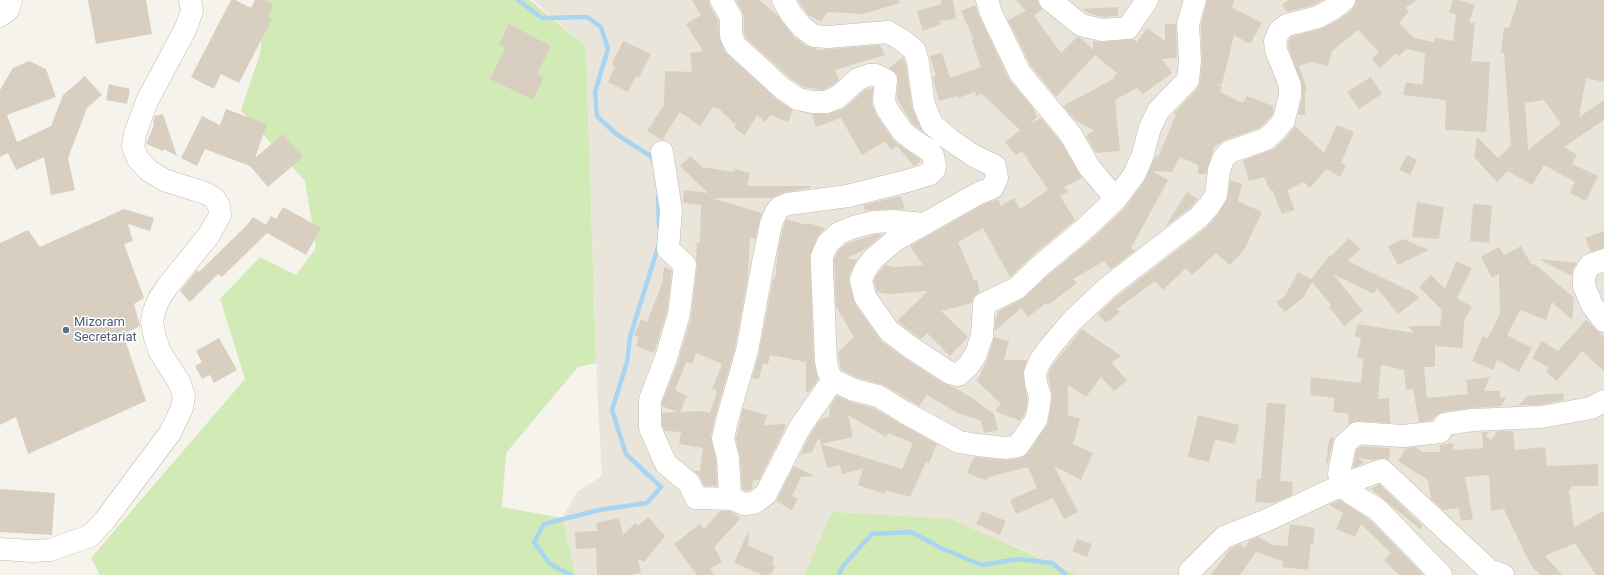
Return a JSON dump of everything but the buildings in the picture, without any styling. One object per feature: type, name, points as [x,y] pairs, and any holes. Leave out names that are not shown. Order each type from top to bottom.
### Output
[{"type":"street","points":[[0,16],[8,10],[11,0]]},
{"type":"street","points":[[0,549],[33,551],[50,550],[90,536],[105,520],[170,433],[182,408],[184,396],[179,382],[160,352],[155,338],[152,322],[154,311],[159,299],[167,287],[209,235],[220,215],[219,206],[214,198],[205,193],[164,180],[148,170],[138,159],[133,146],[135,134],[147,101],[185,30],[192,11],[190,0]]},
{"type":"street","points":[[721,0],[731,17],[731,36],[736,46],[783,89],[798,100],[826,102],[838,97],[858,79],[869,75],[876,75],[886,80],[884,101],[889,113],[903,132],[912,140],[930,151],[933,156],[935,166],[934,170],[930,174],[848,196],[783,205],[776,212],[771,224],[762,263],[747,351],[723,439],[728,458],[730,495],[734,499],[744,504],[754,503],[766,494],[800,427],[833,380]]},
{"type":"street","points":[[783,0],[802,27],[814,36],[828,37],[888,32],[902,40],[915,51],[924,105],[932,124],[949,139],[974,156],[995,166],[998,178],[992,188],[894,241],[873,259],[861,280],[865,297],[889,331],[910,347],[950,373],[958,374],[969,365],[976,354],[982,336],[984,304],[1018,288],[1040,266],[1082,231],[1116,199],[1134,175],[1142,157],[1150,128],[1158,111],[1188,80],[1190,61],[1188,24],[1195,0]]},
{"type":"street","points":[[987,0],[991,13],[1020,73],[1071,135],[1089,167],[1116,199]]},
{"type":"street","points":[[1050,0],[1081,24],[1102,30],[1128,28],[1147,0]]},
{"type":"street","points":[[923,224],[894,221],[874,222],[854,227],[839,233],[828,242],[822,256],[826,361],[828,371],[833,380],[854,390],[878,396],[959,442],[1006,448],[1018,446],[1036,420],[1040,396],[1035,373],[1040,361],[1050,347],[1072,321],[1107,288],[1199,217],[1216,195],[1219,170],[1223,159],[1229,152],[1266,139],[1284,120],[1288,107],[1290,90],[1284,67],[1276,50],[1275,41],[1279,32],[1288,25],[1318,17],[1331,10],[1344,0]]},
{"type":"street","points":[[662,152],[671,210],[668,249],[685,265],[679,314],[666,358],[650,400],[650,428],[666,464],[689,483],[696,498],[734,499]]},
{"type":"street","points":[[1604,260],[1590,265],[1584,275],[1584,286],[1592,305],[1604,321]]},
{"type":"street","points":[[1441,575],[1377,509],[1352,494],[1342,485],[1339,474],[1345,444],[1357,433],[1403,436],[1440,432],[1445,424],[1473,420],[1542,416],[1591,408],[1604,401]]},
{"type":"street","points":[[1190,571],[1224,537],[1265,521],[1342,485],[1382,470],[1489,570],[1503,575]]},
{"type":"shaded area","points":[[533,0],[1604,0],[1604,575],[1079,575],[1012,545],[832,512],[804,575],[578,575],[575,572],[562,518],[577,492],[602,476],[597,387],[586,47]]},
{"type":"green space","points":[[264,0],[530,0],[586,47],[596,363],[578,367],[506,453],[502,507],[562,518],[575,572],[578,575],[100,575],[91,558],[245,379],[220,299],[260,257],[296,275],[316,248],[305,181],[241,110],[260,54]]},
{"type":"green space","points":[[832,512],[950,519],[1079,575],[804,575]]},
{"type":"waterway","points":[[518,0],[542,18],[587,17],[601,27],[608,49],[595,92],[597,116],[616,134],[652,157],[653,161]]},
{"type":"waterway","points":[[658,196],[659,226]]},
{"type":"waterway","points":[[571,575],[550,564],[534,542],[544,524],[599,510],[647,503],[661,487],[626,454],[612,410],[627,362],[630,337],[659,244]]},
{"type":"waterway","points":[[839,575],[843,566],[872,534],[911,532],[943,549],[982,565],[1018,559],[1052,563],[1066,575]]},
{"type":"place","name":"Mizoram Secretariat","points":[[66,330]]}]
